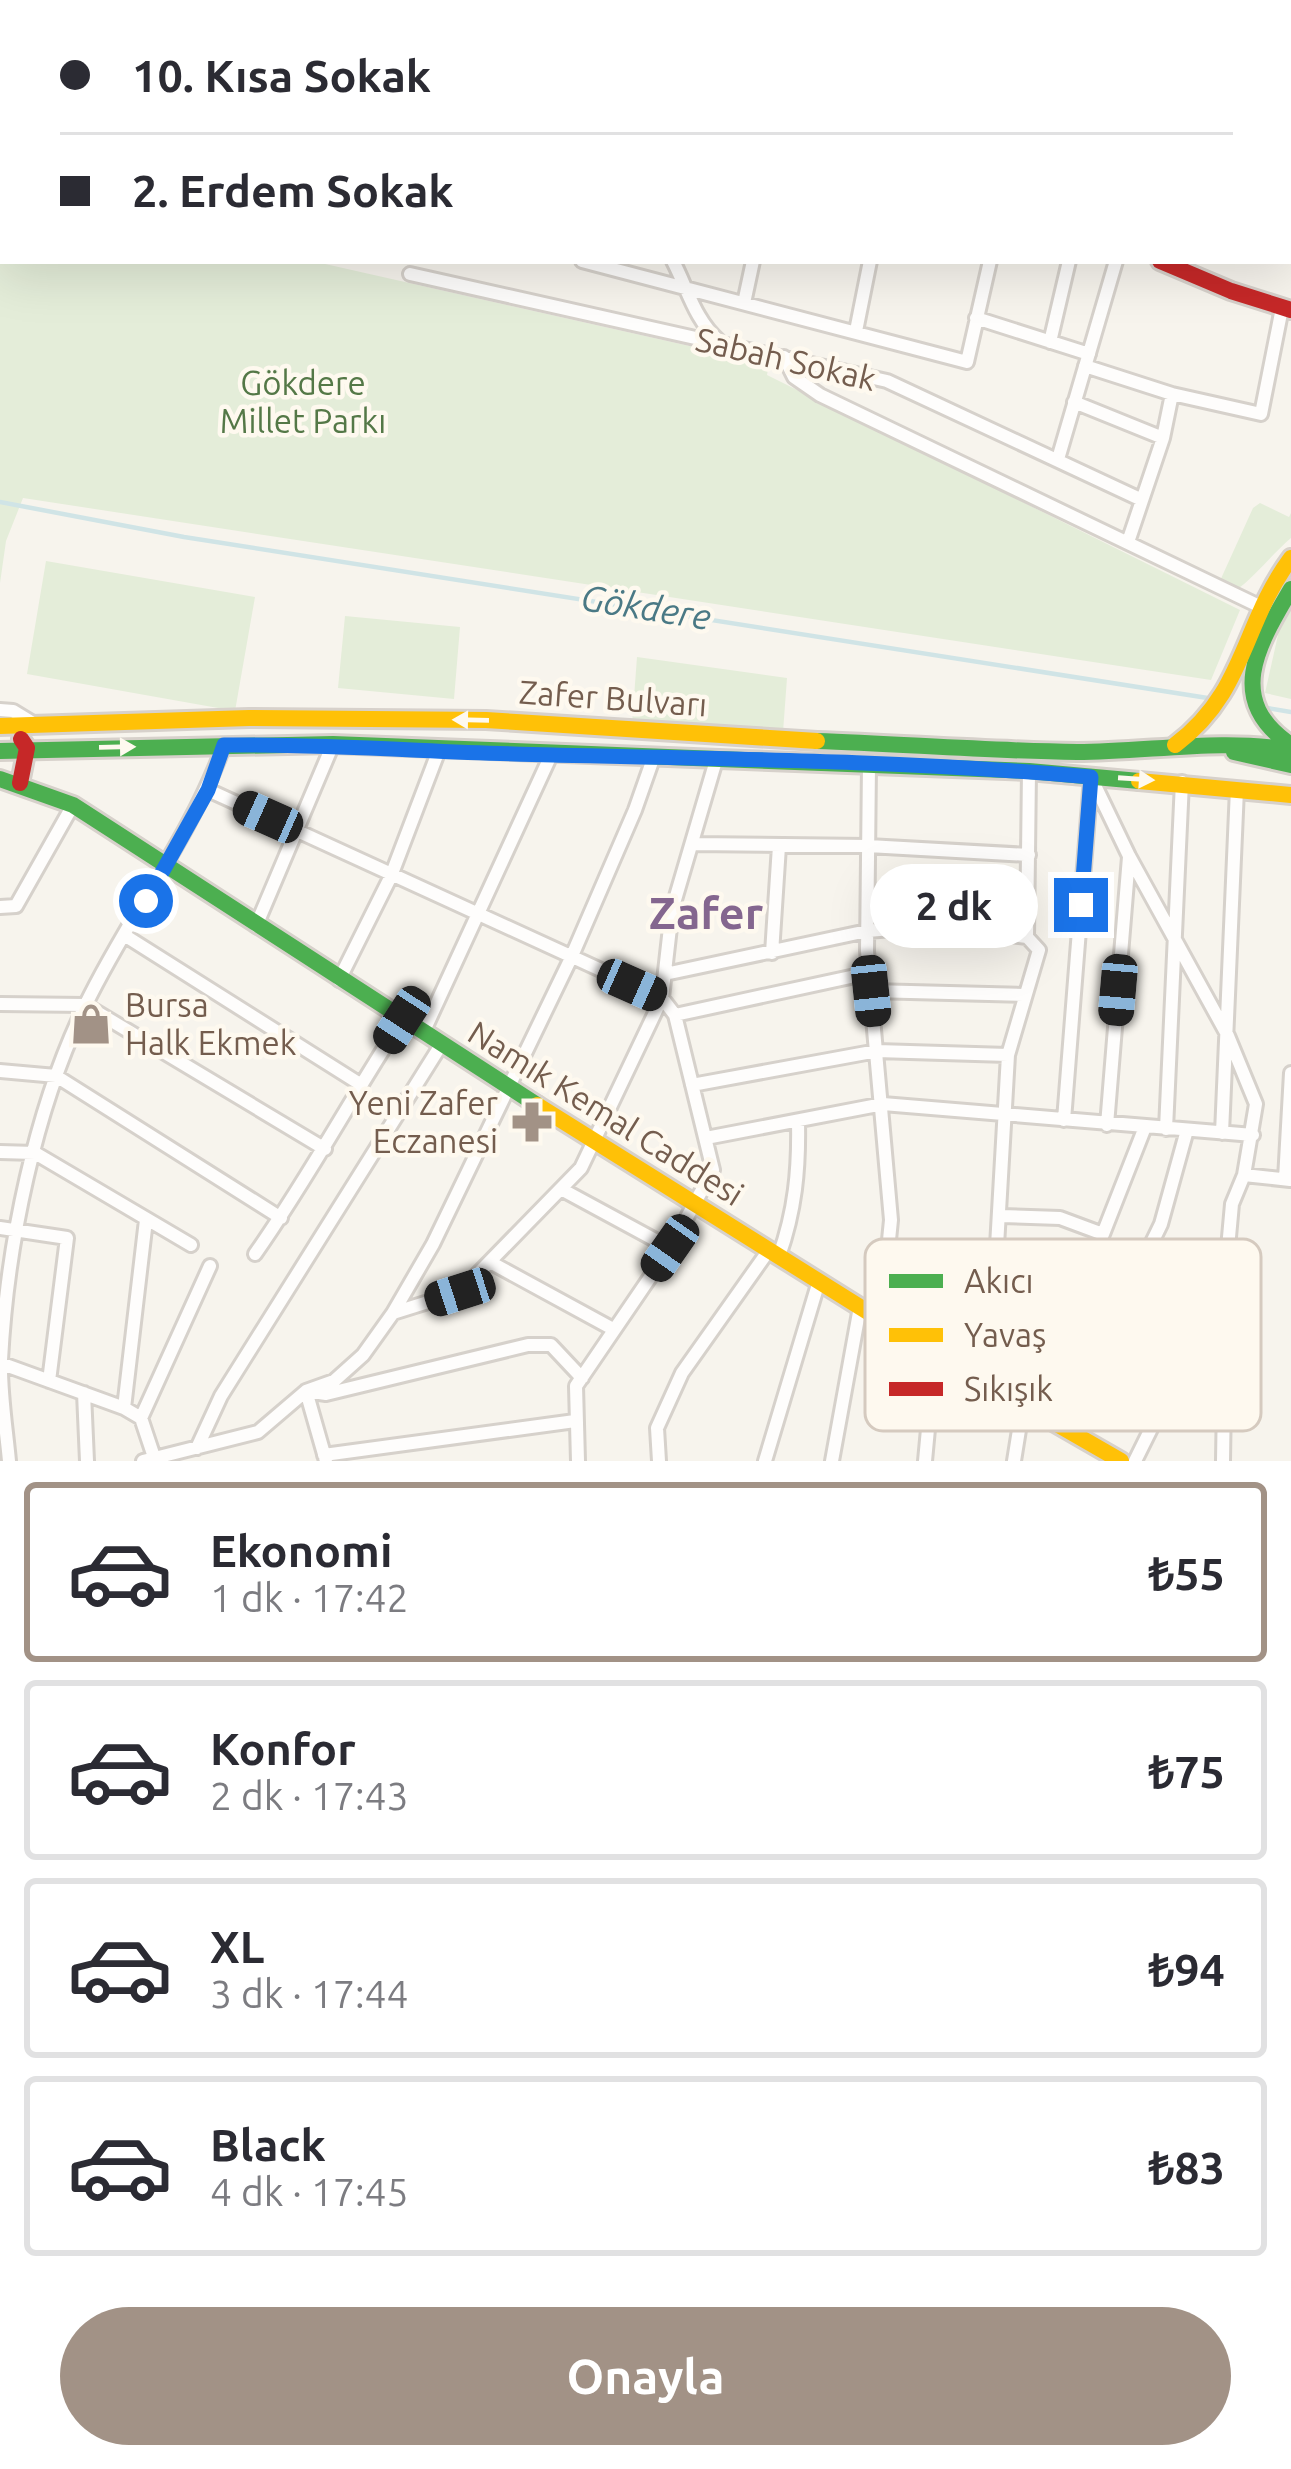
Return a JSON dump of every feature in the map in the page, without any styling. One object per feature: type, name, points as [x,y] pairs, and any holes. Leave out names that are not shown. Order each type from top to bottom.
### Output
[{"type":"main road","points":[[1168,264],[1286,309]]},
{"type":"main road","points":[[1288,746],[1258,713],[1245,669],[1258,606],[1291,558]]},
{"type":"main road","points":[[1182,740],[1245,669],[1291,589]]},
{"type":"main road","name":"Zafer Bulvarı","points":[[4,720],[36,725],[249,718],[486,720],[1081,752],[1182,740],[1222,747],[1288,746]]},
{"type":"main road","points":[[4,720],[27,748],[20,783]]},
{"type":"main road","name":"Zafer Bulvarı","points":[[0,752],[333,744],[551,755],[717,757],[1029,771],[1182,782],[1290,797]]},
{"type":"main road","name":"Zafer Bulvarı","points":[[1222,747],[1291,766]]},
{"type":"main road","name":"Namık Kemal Caddesi","points":[[0,778],[73,805],[338,980],[865,1310]]},
{"type":"main road","name":"Namık Kemal Caddesi","points":[[1069,1431],[1123,1460]]},
{"type":"street","points":[[593,264],[967,362],[989,264]]},
{"type":"street","points":[[675,264],[690,290],[699,323],[722,344]]},
{"type":"street","points":[[744,303],[752,264]]},
{"type":"street","points":[[856,331],[869,264]]},
{"type":"street","points":[[1050,342],[1068,264]]},
{"type":"street","points":[[1058,460],[1115,264]]},
{"type":"street","name":"Sabah Sokak","points":[[410,274],[887,381],[1142,500]]},
{"type":"street","points":[[976,318],[1050,342],[1172,394],[1261,414],[1286,309]]},
{"type":"street","points":[[784,357],[794,377],[820,395],[1258,606]]},
{"type":"street","points":[[1128,542],[1163,438],[1172,394]]},
{"type":"street","points":[[1074,402],[1163,438]]},
{"type":"street","points":[[256,926],[333,744]]},
{"type":"street","points":[[9,1461],[0,1364],[4,1310],[16,1228],[56,1076],[85,1005],[167,867],[208,790],[224,745]]},
{"type":"street","points":[[338,980],[391,876],[440,750]]},
{"type":"street","points":[[423,1033],[551,755]]},
{"type":"street","points":[[209,1266],[141,1418],[148,1459],[258,1432],[306,1391],[334,1381],[363,1354],[393,1313],[433,1244],[572,958],[654,756]]},
{"type":"street","points":[[393,1313],[460,1292],[581,1168],[662,998],[672,910],[717,757]]},
{"type":"street","points":[[869,765],[867,931],[889,1239]]},
{"type":"street","points":[[1027,937],[1029,771]]},
{"type":"street","points":[[1091,777],[1228,1036],[1256,1104],[1244,1175],[1232,1204],[1229,1239]]},
{"type":"street","points":[[1064,1120],[1091,777]]},
{"type":"street","points":[[1166,1129],[1182,782]]},
{"type":"street","points":[[1222,1133],[1237,789]]},
{"type":"street","points":[[208,790],[662,998],[675,1015],[713,1170],[670,1248],[576,1386],[578,1461]]},
{"type":"street","points":[[0,907],[16,906],[73,805]]},
{"type":"street","points":[[693,844],[868,846],[1029,855]]},
{"type":"street","points":[[772,953],[779,846]]},
{"type":"street","points":[[1107,1125],[1129,856]]},
{"type":"street","points":[[665,974],[867,931],[930,926],[1027,937],[1039,950],[1008,1055],[999,1239]]},
{"type":"street","points":[[124,935],[360,1084]]},
{"type":"street","points":[[675,1015],[869,973]]},
{"type":"street","points":[[871,991],[1023,995]]},
{"type":"street","points":[[0,1004],[85,1005],[326,1149]]},
{"type":"street","points":[[255,1254],[326,1149],[360,1084],[402,1020]]},
{"type":"street","points":[[197,1448],[221,1396],[441,1045]]},
{"type":"street","points":[[692,1085],[877,1052],[1008,1055]]},
{"type":"street","points":[[0,1071],[56,1076],[280,1218]]},
{"type":"street","points":[[1244,1175],[1288,1179],[1291,1073]]},
{"type":"street","points":[[706,1138],[883,1104],[1253,1136]]},
{"type":"street","points":[[659,1461],[658,1428],[682,1373],[774,1253],[792,1220],[799,1165],[798,1122]]},
{"type":"street","points":[[1101,1239],[1145,1127]]},
{"type":"street","points":[[1154,1239],[1187,1130]]},
{"type":"street","points":[[0,1152],[35,1153],[190,1246]]},
{"type":"street","points":[[561,1190],[670,1248]]},
{"type":"street","points":[[1001,1216],[1060,1218],[1103,1234]]},
{"type":"street","points":[[124,1408],[146,1220]]},
{"type":"street","points":[[0,1228],[68,1238],[49,1381]]},
{"type":"street","points":[[490,1262],[613,1329]]},
{"type":"street","points":[[765,1461],[819,1281]]},
{"type":"street","points":[[832,1461],[860,1307]]},
{"type":"street","points":[[306,1391],[326,1394],[528,1346],[550,1345],[582,1378]]},
{"type":"street","points":[[0,1364],[141,1418]]},
{"type":"street","points":[[306,1391],[325,1458],[574,1421]]},
{"type":"street","points":[[84,1393],[87,1461]]},
{"type":"street","points":[[925,1461],[928,1431]]},
{"type":"street","points":[[1014,1461],[1019,1431]]},
{"type":"street","points":[[1123,1460],[1141,1431]]},
{"type":"street","points":[[1223,1461],[1224,1431]]},
{"type":"green space","name":"Gökdere Millet Parkı","points":[[0,264],[325,264],[769,364],[767,375],[1240,610],[1211,680],[23,498],[6,541],[0,583]]},
{"type":"green space","points":[[1260,503],[1289,517],[1291,513],[1291,538],[1235,591],[1219,583],[1253,508]]},
{"type":"green space","points":[[46,561],[255,597],[235,711],[27,674]]},
{"type":"green space","points":[[1291,601],[1291,699],[1265,693],[1282,617]]},
{"type":"green space","points":[[345,616],[460,627],[454,699],[338,688]]},
{"type":"green space","points":[[637,657],[787,678],[783,732],[632,724]]},
{"type":"waterway","name":"Gökdere","points":[[0,502],[184,537],[1214,699]]},
{"type":"waterway","name":"Gökdere","points":[[1261,707],[1291,712]]},
{"type":"traffic: fast","points":[[1291,589],[1259,651],[1253,691],[1270,728],[1291,745]]},
{"type":"traffic: fast","points":[[817,741],[1077,752],[1211,745],[1291,750]]},
{"type":"traffic: fast","points":[[0,751],[333,744],[1029,771],[1139,781]]},
{"type":"traffic: fast","points":[[1234,752],[1291,765]]},
{"type":"traffic: fast","points":[[0,779],[73,805],[537,1105]]},
{"type":"traffic: slow","points":[[1175,745],[1216,703],[1291,558]]},
{"type":"traffic: slow","points":[[0,726],[249,718],[486,720],[817,741]]},
{"type":"traffic: slow","points":[[1139,781],[1291,795]]},
{"type":"traffic: slow","points":[[537,1105],[865,1310]]},
{"type":"traffic: slow","points":[[1069,1431],[1121,1461]]},
{"type":"traffic: jam","points":[[1167,264],[1291,310]]},
{"type":"traffic: jam","points":[[20,783],[27,748],[21,739]]},
{"type":"place","name":"Bursa Halk Ekmek","points":[[91,1024]]},
{"type":"place","name":"Yeni Zafer Eczanesi","points":[[532,1122]]},
{"type":"district","name":"Zafer","points":[[706,913]]},
{"type":"route","points":[[146,901],[208,790],[224,745],[333,744],[775,759],[1091,777],[1081,905]]}]
